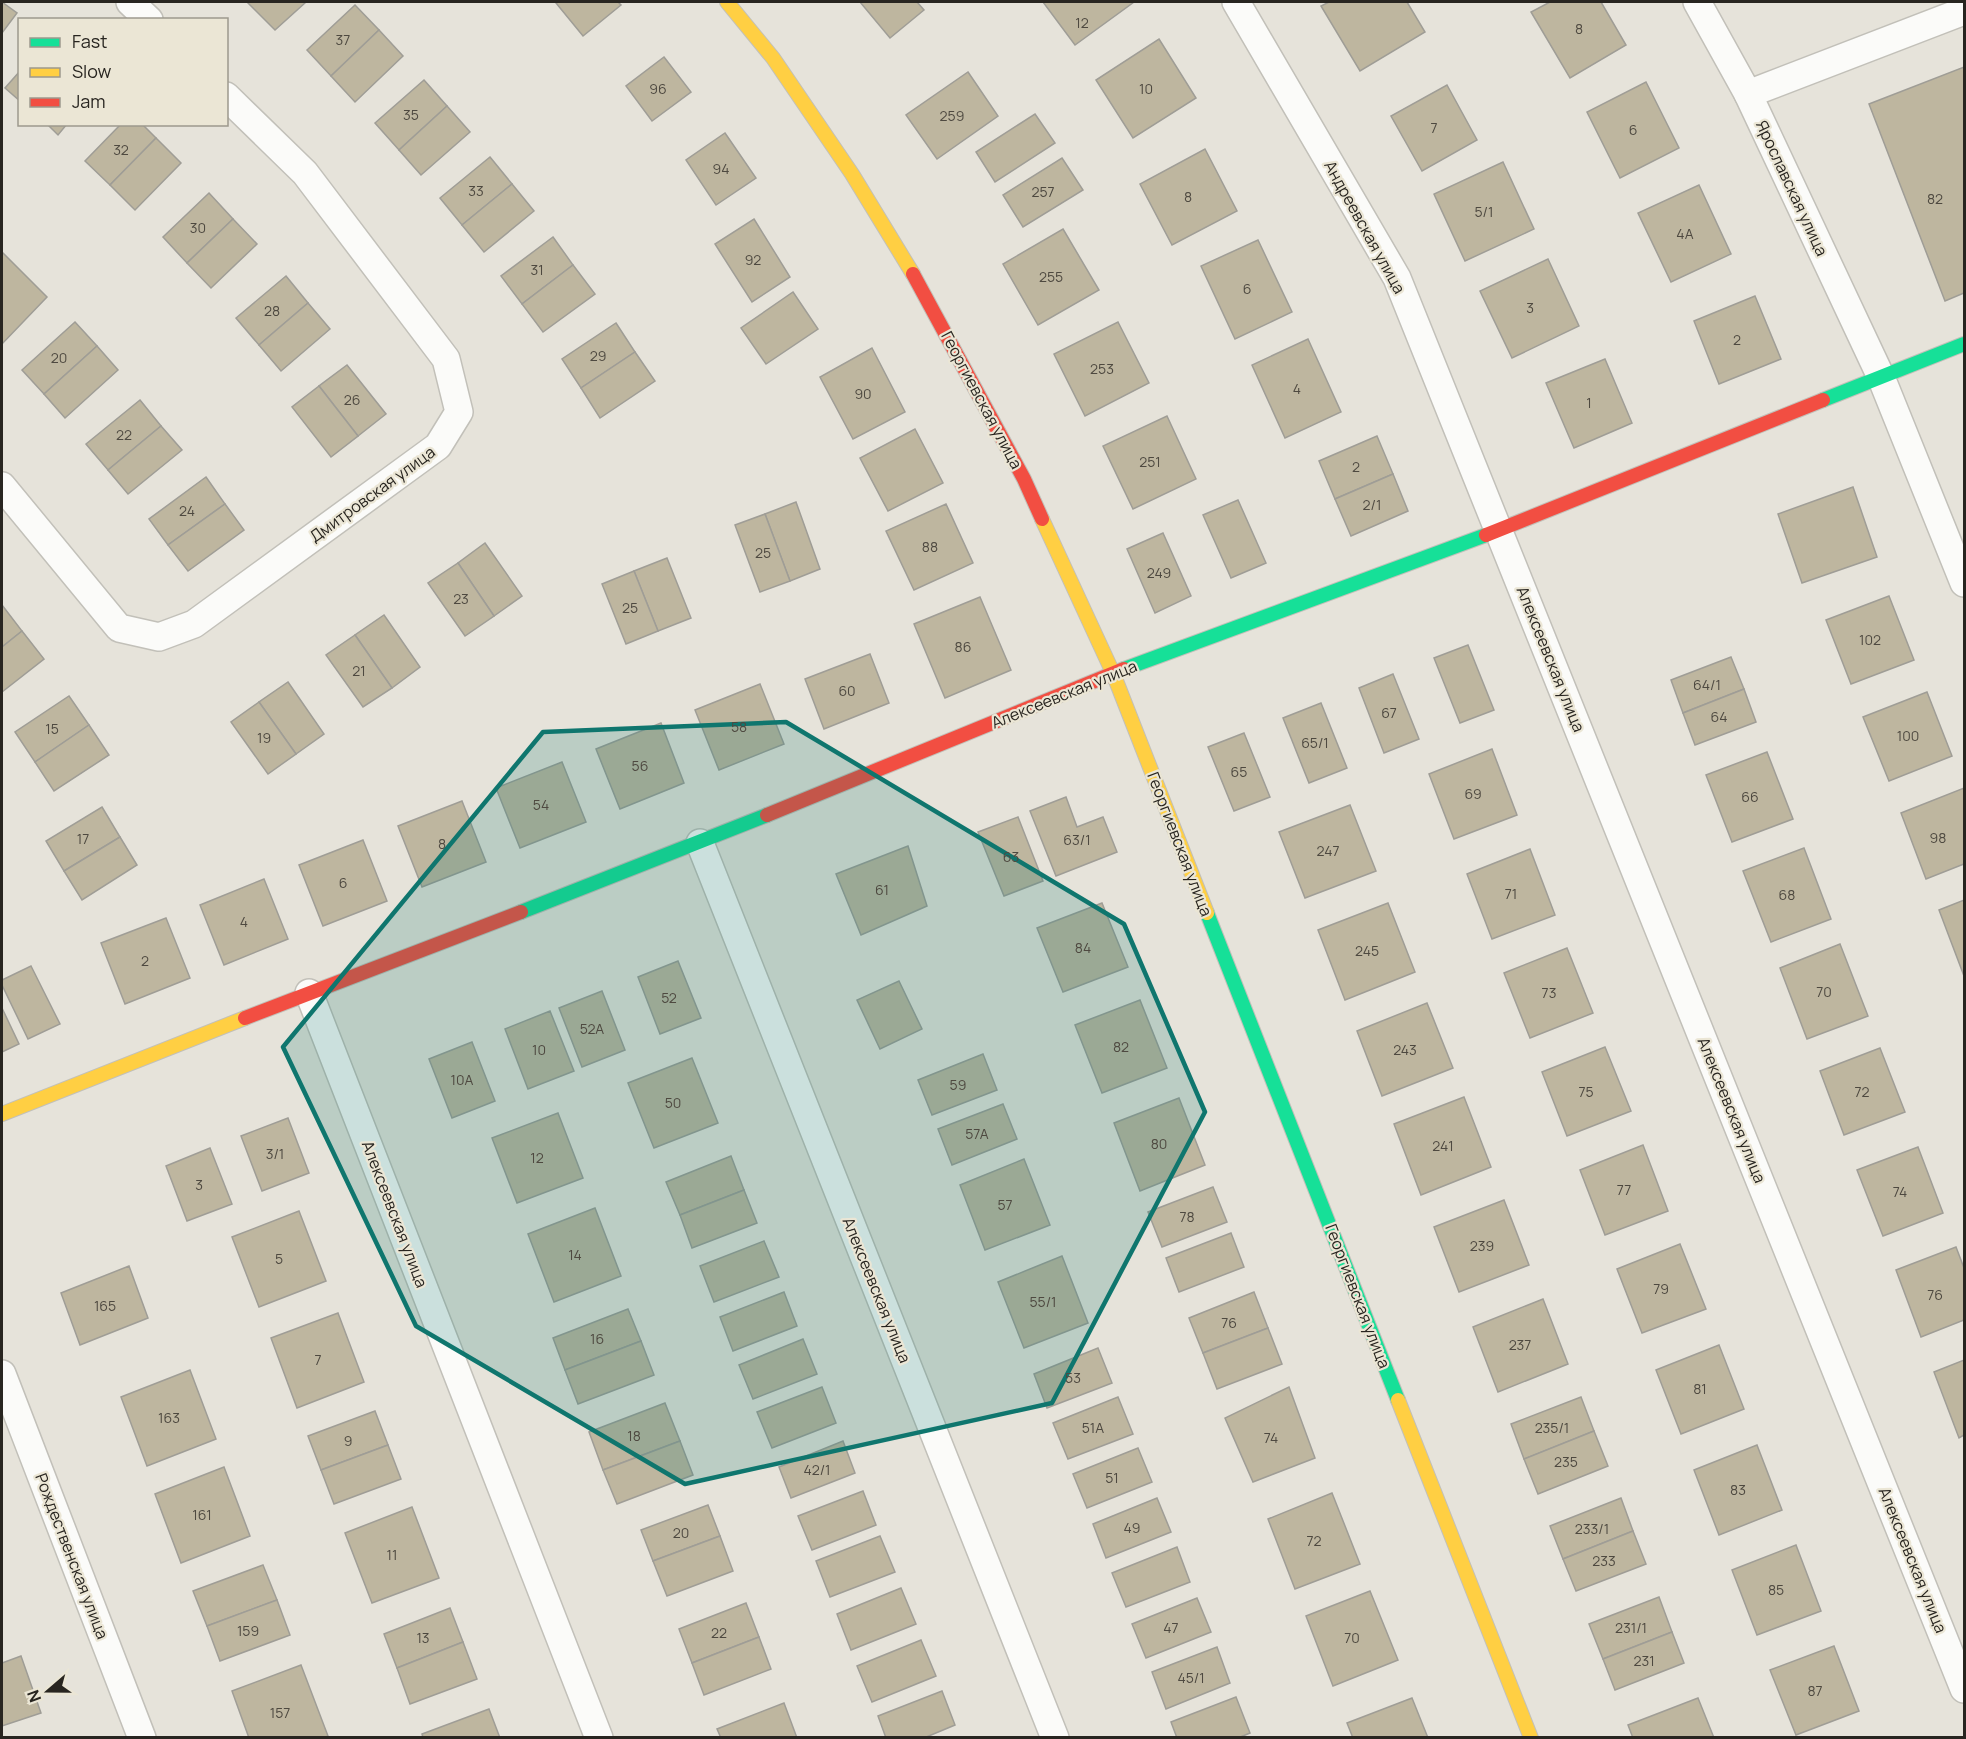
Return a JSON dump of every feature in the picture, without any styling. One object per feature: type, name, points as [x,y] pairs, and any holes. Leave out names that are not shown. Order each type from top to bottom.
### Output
[{"type":"street","points":[[130,2],[147,18]]},
{"type":"street","name":"Георгиевская улица","points":[[727,2],[773,58],[852,174],[911,270],[1024,479],[1113,673],[1531,1737]]},
{"type":"street","name":"Андреевская улица","points":[[1236,2],[1397,279],[1499,530]]},
{"type":"street","name":"Ярославская улица","points":[[1697,2],[1748,94],[1881,377]]},
{"type":"street","points":[[1748,94],[1965,11]]},
{"type":"street","name":"Дмитровская улица","points":[[2,486],[119,628],[159,637],[194,624],[438,446],[459,412],[446,359],[305,173],[228,98]]},
{"type":"street","name":"Алексеевская улица","points":[[2,1114],[700,843],[1113,673],[1499,530],[1965,344]]},
{"type":"street","points":[[1881,377],[1965,583]]},
{"type":"street","name":"Алексеевская улица","points":[[1499,530],[1965,1689]]},
{"type":"street","name":"Алексеевская улица","points":[[700,843],[1054,1737]]},
{"type":"street","name":"Алексеевская улица","points":[[309,993],[599,1737]]},
{"type":"street","name":"Рождественская улица","points":[[2,1374],[142,1737]]},
{"type":"highlighted area","points":[[786,722],[1124,924],[1205,1112],[1052,1403],[685,1484],[416,1326],[283,1047],[543,732]]},
{"type":"building","points":[[2,2],[17,13],[2,33]]},
{"type":"building","points":[[247,2],[306,2],[275,30]]},
{"type":"building","points":[[618,2],[621,5],[583,36],[556,3]]},
{"type":"building","points":[[860,2],[917,2],[924,10],[890,38]]},
{"type":"building","points":[[1043,2],[1134,2],[1075,45]]},
{"type":"building","points":[[1329,2],[1407,2],[1425,32],[1360,71],[1321,6]]},
{"type":"building","points":[[1550,2],[1601,2],[1626,45],[1570,78],[1531,12]]},
{"type":"building","points":[[355,5],[379,30],[331,76],[307,50]]},
{"type":"building","points":[[379,30],[403,56],[355,102],[331,76]]},
{"type":"building","points":[[1159,39],[1196,98],[1133,138],[1096,80]]},
{"type":"building","points":[[664,57],[691,92],[652,121],[626,86]]},
{"type":"building","points":[[1964,67],[1964,293],[1945,301],[1869,104]]},
{"type":"building","points":[[968,72],[998,116],[937,159],[906,115]]},
{"type":"building","points":[[18,73],[18,99],[5,88]]},
{"type":"building","points":[[424,80],[447,106],[399,150],[375,123]]},
{"type":"building","points":[[1646,82],[1679,148],[1620,178],[1587,112]]},
{"type":"building","points":[[1447,85],[1477,140],[1422,171],[1391,116]]},
{"type":"building","points":[[447,106],[470,132],[421,175],[399,150]]},
{"type":"building","points":[[1035,114],[1055,143],[995,182],[976,152]]},
{"type":"building","points":[[49,126],[65,126],[58,135]]},
{"type":"building","points":[[119,126],[144,126],[156,138],[110,185],[85,161]]},
{"type":"building","points":[[725,133],[756,178],[716,205],[686,160]]},
{"type":"building","points":[[156,138],[181,163],[135,210],[110,185]]},
{"type":"building","points":[[1205,149],[1237,211],[1172,245],[1140,184]]},
{"type":"building","points":[[490,157],[512,184],[462,225],[440,198]]},
{"type":"building","points":[[1062,158],[1083,190],[1023,227],[1003,195]]},
{"type":"building","points":[[1503,162],[1534,229],[1465,261],[1434,194]]},
{"type":"building","points":[[512,184],[534,211],[484,252],[462,225]]},
{"type":"building","points":[[1699,185],[1731,254],[1671,282],[1638,213]]},
{"type":"building","points":[[209,193],[233,219],[187,263],[163,237]]},
{"type":"building","points":[[233,219],[257,244],[211,288],[187,263]]},
{"type":"building","points":[[754,219],[790,277],[752,302],[715,244]]},
{"type":"building","points":[[1063,229],[1099,290],[1038,325],[1003,264]]},
{"type":"building","points":[[553,237],[573,265],[522,304],[501,276]]},
{"type":"building","points":[[1258,240],[1292,312],[1235,339],[1201,266]]},
{"type":"building","points":[[2,252],[47,297],[2,344]]},
{"type":"building","points":[[1548,259],[1579,326],[1512,358],[1480,291]]},
{"type":"building","points":[[573,265],[595,294],[543,332],[522,304]]},
{"type":"building","points":[[286,276],[308,303],[259,345],[236,318]]},
{"type":"building","points":[[793,292],[818,329],[766,364],[741,328]]},
{"type":"building","points":[[1755,296],[1781,359],[1719,384],[1694,321]]},
{"type":"building","points":[[308,303],[330,329],[281,371],[259,345]]},
{"type":"building","points":[[75,322],[97,346],[44,394],[22,370]]},
{"type":"building","points":[[1118,322],[1149,383],[1085,416],[1054,354]]},
{"type":"building","points":[[616,323],[635,352],[581,388],[562,359]]},
{"type":"building","points":[[1308,339],[1341,412],[1285,438],[1252,365]]},
{"type":"building","points":[[97,346],[118,370],[65,418],[44,394]]},
{"type":"building","points":[[872,348],[905,412],[853,439],[820,377]]},
{"type":"building","points":[[635,352],[655,381],[600,418],[581,388]]},
{"type":"building","points":[[1605,359],[1632,423],[1574,448],[1546,383]]},
{"type":"building","points":[[347,365],[386,414],[358,436],[319,386]]},
{"type":"building","points":[[319,386],[358,436],[331,457],[292,407]]},
{"type":"building","points":[[140,400],[161,426],[108,470],[86,444]]},
{"type":"building","points":[[1167,416],[1196,479],[1133,509],[1103,446]]},
{"type":"building","points":[[161,426],[182,450],[128,494],[108,470]]},
{"type":"building","points":[[915,429],[943,483],[888,511],[860,458]]},
{"type":"building","points":[[1377,436],[1393,474],[1335,499],[1319,461]]},
{"type":"building","points":[[1393,474],[1408,511],[1351,536],[1335,499]]},
{"type":"building","points":[[206,477],[225,504],[168,545],[149,519]]},
{"type":"building","points":[[1853,487],[1877,557],[1802,583],[1778,514]]},
{"type":"building","points":[[1238,500],[1266,563],[1231,578],[1203,515]]},
{"type":"building","points":[[796,502],[820,569],[790,581],[765,514]]},
{"type":"building","points":[[225,504],[244,530],[188,571],[168,545]]},
{"type":"building","points":[[946,504],[973,563],[914,590],[886,531]]},
{"type":"building","points":[[765,514],[790,581],[760,592],[735,525]]},
{"type":"building","points":[[1163,533],[1191,596],[1155,613],[1127,549]]},
{"type":"building","points":[[485,543],[522,596],[494,616],[458,563]]},
{"type":"building","points":[[667,558],[691,618],[658,631],[634,571]]},
{"type":"building","points":[[458,563],[494,616],[465,636],[428,583]]},
{"type":"building","points":[[634,571],[658,631],[626,644],[602,584]]},
{"type":"building","points":[[1889,596],[1914,660],[1851,684],[1826,620]]},
{"type":"building","points":[[980,597],[1011,670],[945,698],[914,624]]},
{"type":"building","points":[[2,605],[22,631],[2,647]]},
{"type":"building","points":[[384,615],[420,667],[392,688],[355,635]]},
{"type":"building","points":[[22,631],[44,659],[2,692],[2,647]]},
{"type":"building","points":[[355,635],[392,688],[363,707],[326,655]]},
{"type":"building","points":[[1468,645],[1494,710],[1460,723],[1434,658]]},
{"type":"building","points":[[870,654],[889,703],[824,729],[805,679]]},
{"type":"building","points":[[1731,657],[1744,689],[1683,713],[1671,680]]},
{"type":"building","points":[[1393,674],[1419,739],[1384,753],[1359,688]]},
{"type":"building","points":[[288,682],[324,734],[296,754],[259,702]]},
{"type":"building","points":[[760,684],[784,744],[719,770],[695,710]]},
{"type":"building","points":[[1744,689],[1756,722],[1695,745],[1683,713]]},
{"type":"building","points":[[1927,692],[1952,756],[1889,781],[1863,717]]},
{"type":"building","points":[[69,696],[89,725],[35,762],[15,732]]},
{"type":"building","points":[[259,702],[296,754],[268,774],[231,722]]},
{"type":"building","points":[[1321,703],[1347,768],[1309,783],[1283,718]]},
{"type":"building","points":[[661,723],[684,783],[620,809],[596,749]]},
{"type":"building","points":[[89,725],[109,755],[54,791],[35,762]]},
{"type":"building","points":[[1244,733],[1270,797],[1234,811],[1208,747]]},
{"type":"building","points":[[1492,749],[1517,815],[1454,839],[1429,774]]},
{"type":"building","points":[[1767,752],[1793,819],[1732,842],[1706,775]]},
{"type":"building","points":[[562,762],[586,822],[520,848],[496,788]]},
{"type":"building","points":[[1964,788],[1964,864],[1926,879],[1901,813]]},
{"type":"building","points":[[1066,797],[1077,827],[1103,817],[1117,852],[1056,876],[1030,811]]},
{"type":"building","points":[[462,801],[486,862],[422,887],[398,826]]},
{"type":"building","points":[[1350,805],[1376,871],[1305,898],[1279,832]]},
{"type":"building","points":[[102,807],[120,837],[64,871],[46,841]]},
{"type":"building","points":[[1018,817],[1043,881],[1004,896],[978,832]]},
{"type":"building","points":[[120,837],[137,865],[82,900],[64,871]]},
{"type":"building","points":[[363,840],[387,901],[323,926],[299,865]]},
{"type":"building","points":[[908,846],[927,906],[861,935],[836,874]]},
{"type":"building","points":[[1804,848],[1831,919],[1771,942],[1743,871]]},
{"type":"building","points":[[1530,849],[1555,915],[1492,939],[1467,874]]},
{"type":"building","points":[[264,879],[288,939],[224,965],[200,905]]},
{"type":"building","points":[[1964,900],[1964,976],[1939,910]]},
{"type":"building","points":[[1102,903],[1128,967],[1063,992],[1037,928]]},
{"type":"building","points":[[1388,903],[1415,972],[1345,1000],[1318,930]]},
{"type":"building","points":[[166,918],[190,978],[125,1004],[101,943]]},
{"type":"building","points":[[1840,944],[1868,1016],[1807,1039],[1780,968]]},
{"type":"building","points":[[1567,948],[1593,1013],[1530,1038],[1504,973]]},
{"type":"building","points":[[678,961],[701,1018],[660,1034],[638,977]]},
{"type":"building","points":[[31,966],[60,1024],[28,1039],[2,985],[2,980]]},
{"type":"building","points":[[899,981],[922,1029],[880,1049],[857,1000]]},
{"type":"building","points":[[602,991],[625,1050],[582,1067],[559,1008]]},
{"type":"building","points":[[1140,1000],[1167,1068],[1102,1093],[1075,1025]]},
{"type":"building","points":[[1427,1003],[1453,1068],[1382,1096],[1357,1031]]},
{"type":"building","points":[[2,1008],[19,1044],[2,1052]]},
{"type":"building","points":[[550,1011],[574,1071],[528,1089],[505,1029]]},
{"type":"building","points":[[472,1042],[495,1101],[452,1118],[429,1059]]},
{"type":"building","points":[[1605,1047],[1631,1111],[1567,1136],[1542,1072]]},
{"type":"building","points":[[1880,1048],[1905,1112],[1844,1135],[1820,1071]]},
{"type":"building","points":[[983,1054],[997,1090],[932,1115],[918,1080]]},
{"type":"building","points":[[692,1058],[718,1123],[654,1148],[628,1083]]},
{"type":"building","points":[[1464,1097],[1491,1167],[1421,1195],[1394,1124]]},
{"type":"building","points":[[1179,1098],[1205,1165],[1140,1191],[1114,1123]]},
{"type":"building","points":[[1003,1104],[1017,1139],[952,1165],[938,1129]]},
{"type":"building","points":[[558,1113],[583,1178],[517,1203],[492,1138]]},
{"type":"building","points":[[288,1118],[309,1173],[262,1191],[241,1136]]},
{"type":"building","points":[[1643,1145],[1668,1211],[1605,1235],[1580,1170]]},
{"type":"building","points":[[1918,1147],[1943,1213],[1883,1236],[1857,1170]]},
{"type":"building","points":[[210,1148],[232,1204],[187,1221],[166,1166]]},
{"type":"building","points":[[731,1156],[744,1190],[680,1215],[666,1182]]},
{"type":"building","points":[[1024,1159],[1050,1225],[985,1250],[960,1185]]},
{"type":"building","points":[[1213,1187],[1227,1222],[1162,1247],[1148,1212]]},
{"type":"building","points":[[744,1190],[757,1223],[692,1248],[680,1215]]},
{"type":"building","points":[[1504,1200],[1529,1265],[1459,1292],[1434,1227]]},
{"type":"building","points":[[595,1208],[621,1276],[554,1302],[528,1234]]},
{"type":"building","points":[[299,1211],[326,1281],[259,1307],[232,1237]]},
{"type":"building","points":[[1231,1233],[1244,1267],[1179,1292],[1166,1258]]},
{"type":"building","points":[[764,1241],[779,1277],[714,1302],[700,1266]]},
{"type":"building","points":[[1680,1244],[1706,1309],[1642,1333],[1617,1269]]},
{"type":"building","points":[[1956,1247],[1964,1268],[1964,1320],[1921,1337],[1896,1270]]},
{"type":"building","points":[[1062,1256],[1088,1323],[1024,1348],[998,1282]]},
{"type":"building","points":[[129,1266],[148,1318],[80,1345],[61,1293]]},
{"type":"building","points":[[784,1292],[797,1326],[733,1351],[720,1317]]},
{"type":"building","points":[[1254,1292],[1268,1328],[1203,1353],[1189,1318]]},
{"type":"building","points":[[1543,1299],[1568,1364],[1498,1392],[1473,1327]]},
{"type":"building","points":[[628,1309],[641,1341],[565,1370],[553,1338]]},
{"type":"building","points":[[338,1313],[364,1382],[297,1408],[271,1338]]},
{"type":"building","points":[[1268,1328],[1282,1364],[1217,1389],[1203,1353]]},
{"type":"building","points":[[803,1339],[817,1374],[753,1399],[739,1365]]},
{"type":"building","points":[[641,1341],[654,1375],[578,1404],[565,1370]]},
{"type":"building","points":[[1719,1345],[1744,1409],[1681,1434],[1656,1370]]},
{"type":"building","points":[[1098,1348],[1112,1383],[1047,1408],[1034,1374]]},
{"type":"building","points":[[1964,1360],[1964,1435],[1959,1438],[1934,1372]]},
{"type":"building","points":[[190,1370],[216,1439],[147,1466],[121,1397]]},
{"type":"building","points":[[822,1387],[836,1423],[772,1448],[757,1412]]},
{"type":"building","points":[[1289,1387],[1315,1458],[1253,1482],[1225,1418]]},
{"type":"building","points":[[1118,1397],[1133,1434],[1068,1459],[1053,1423]]},
{"type":"building","points":[[1581,1397],[1594,1431],[1524,1459],[1511,1424]]},
{"type":"building","points":[[665,1403],[680,1441],[603,1470],[589,1432]]},
{"type":"building","points":[[375,1411],[388,1445],[321,1470],[308,1436]]},
{"type":"building","points":[[1594,1431],[1608,1466],[1538,1494],[1524,1459]]},
{"type":"building","points":[[680,1441],[693,1475],[617,1504],[603,1470]]},
{"type":"building","points":[[843,1441],[855,1473],[791,1498],[779,1467]]},
{"type":"building","points":[[388,1445],[401,1479],[334,1504],[321,1470]]},
{"type":"building","points":[[1757,1445],[1782,1510],[1719,1535],[1694,1470]]},
{"type":"building","points":[[1138,1448],[1152,1482],[1087,1508],[1073,1474]]},
{"type":"building","points":[[224,1467],[250,1536],[181,1563],[155,1494]]},
{"type":"building","points":[[863,1491],[876,1525],[812,1550],[798,1516]]},
{"type":"building","points":[[1332,1493],[1360,1564],[1295,1589],[1268,1519]]},
{"type":"building","points":[[1157,1498],[1171,1532],[1106,1558],[1093,1524]]},
{"type":"building","points":[[1621,1498],[1633,1531],[1563,1559],[1550,1526]]},
{"type":"building","points":[[708,1505],[720,1536],[653,1561],[641,1530]]},
{"type":"building","points":[[412,1507],[439,1578],[372,1603],[345,1533]]},
{"type":"building","points":[[1633,1531],[1646,1564],[1576,1591],[1563,1559]]},
{"type":"building","points":[[720,1536],[733,1571],[667,1596],[653,1561]]},
{"type":"building","points":[[880,1536],[895,1572],[830,1597],[816,1561]]},
{"type":"building","points":[[1796,1545],[1821,1611],[1757,1635],[1732,1570]]},
{"type":"building","points":[[1177,1547],[1190,1582],[1126,1607],[1112,1573]]},
{"type":"building","points":[[263,1565],[277,1600],[207,1626],[193,1591]]},
{"type":"building","points":[[901,1588],[916,1624],[851,1650],[837,1614]]},
{"type":"building","points":[[1370,1591],[1398,1660],[1333,1686],[1306,1616]]},
{"type":"building","points":[[1659,1597],[1672,1632],[1603,1659],[1589,1624]]},
{"type":"building","points":[[1197,1598],[1211,1632],[1146,1658],[1132,1624]]},
{"type":"building","points":[[277,1600],[290,1635],[220,1661],[207,1626]]},
{"type":"building","points":[[746,1603],[759,1637],[692,1663],[679,1629]]},
{"type":"building","points":[[450,1608],[463,1642],[397,1668],[384,1634]]},
{"type":"building","points":[[1672,1632],[1684,1663],[1615,1690],[1603,1659]]},
{"type":"building","points":[[759,1637],[771,1669],[704,1695],[692,1663]]},
{"type":"building","points":[[921,1640],[936,1676],[872,1702],[857,1666]]},
{"type":"building","points":[[463,1642],[477,1679],[410,1704],[397,1668]]},
{"type":"building","points":[[1834,1646],[1859,1711],[1796,1735],[1770,1670]]},
{"type":"building","points":[[1217,1647],[1230,1683],[1166,1709],[1152,1672]]},
{"type":"building","points":[[21,1656],[41,1713],[2,1726],[2,1663]]},
{"type":"building","points":[[301,1665],[328,1736],[323,1738],[249,1738],[232,1691]]},
{"type":"building","points":[[942,1691],[955,1725],[924,1738],[886,1738],[878,1716]]},
{"type":"building","points":[[1236,1697],[1250,1733],[1238,1738],[1177,1738],[1171,1722]]},
{"type":"building","points":[[1412,1698],[1428,1738],[1353,1738],[1347,1723]]},
{"type":"building","points":[[1698,1698],[1714,1738],[1633,1738],[1628,1725]]},
{"type":"building","points":[[784,1703],[797,1738],[721,1738],[717,1729]]},
{"type":"building","points":[[489,1709],[500,1738],[423,1738],[422,1734]]},
{"type":"traffic: fast","points":[[1823,400],[1964,344]]},
{"type":"traffic: fast","points":[[1124,669],[1486,535]]},
{"type":"traffic: fast","points":[[521,912],[767,815]]},
{"type":"traffic: fast","points":[[1207,913],[1398,1400]]},
{"type":"traffic: slow","points":[[727,2],[773,58],[852,174],[913,274]]},
{"type":"traffic: slow","points":[[1042,519],[1113,673],[1207,913]]},
{"type":"traffic: slow","points":[[2,1114],[245,1018]]},
{"type":"traffic: slow","points":[[1398,1400],[1531,1738]]},
{"type":"traffic: jam","points":[[913,274],[1024,479],[1042,519]]},
{"type":"traffic: jam","points":[[1486,535],[1823,400]]},
{"type":"traffic: jam","points":[[767,815],[1124,669]]},
{"type":"traffic: jam","points":[[245,1018],[521,912]]}]
